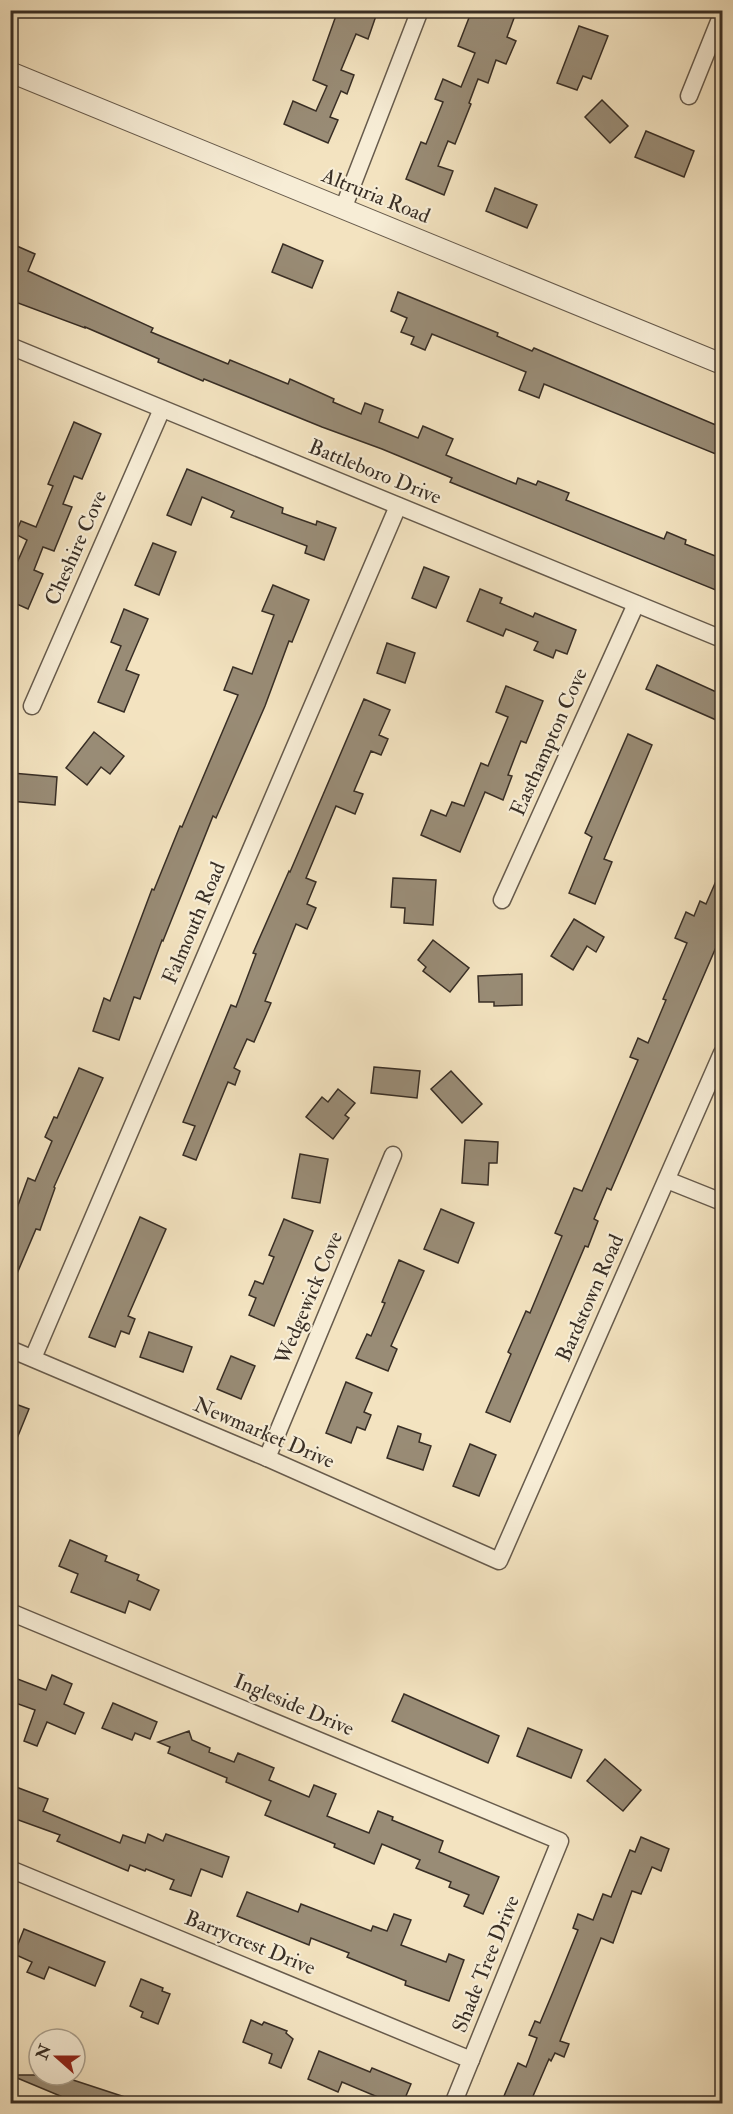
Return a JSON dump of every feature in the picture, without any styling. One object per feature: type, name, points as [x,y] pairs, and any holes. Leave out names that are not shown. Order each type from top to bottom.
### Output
[{"type":"street","points":[[343,208],[420,10]]},
{"type":"street","points":[[689,96],[723,14]]},
{"type":"street","name":"Altruria Road","points":[[12,76],[343,208],[723,364]]},
{"type":"street","name":"Battleboro Drive","points":[[10,346],[723,639]]},
{"type":"street","name":"Cheshire Cove","points":[[32,705],[162,409]]},
{"type":"street","name":"Falmouth Road","points":[[33,1358],[398,506]]},
{"type":"street","name":"Easthampton Cove","points":[[502,900],[636,604]]},
{"type":"street","name":"Bardstown Road","points":[[499,1561],[723,1053]]},
{"type":"street","name":"Wedgewick Cove","points":[[267,1458],[393,1155]]},
{"type":"street","points":[[667,1180],[723,1202]]},
{"type":"street","name":"Newmarket Drive","points":[[10,1349],[267,1458],[499,1561]]},
{"type":"street","name":"Ingleside Drive","points":[[10,1611],[560,1841]]},
{"type":"street","name":"Shade Tree Drive","points":[[453,2103],[560,1841]]},
{"type":"street","name":"Barrycrest Drive","points":[[10,1869],[471,2060]]},
{"type":"building","points":[[338,10],[378,10],[368,39],[356,34],[341,70],[354,75],[347,94],[341,91],[330,117],[338,120],[328,143],[284,124],[293,101],[316,111],[327,86],[313,80]]},
{"type":"building","points":[[472,10],[517,10],[507,37],[516,41],[506,64],[496,60],[488,83],[478,79],[455,144],[448,141],[438,166],[453,171],[444,195],[406,179],[421,142],[426,144],[443,102],[435,99],[443,79],[461,87],[475,53],[458,46]]},
{"type":"building","points":[[579,26],[608,36],[591,79],[583,76],[577,90],[557,83]]},
{"type":"building","points":[[602,100],[628,126],[610,143],[585,117]]},
{"type":"building","points":[[646,131],[694,151],[684,177],[635,157]]},
{"type":"building","points":[[495,188],[537,205],[527,228],[486,211]]},
{"type":"building","points":[[10,243],[35,254],[28,271],[153,328],[151,332],[228,364],[230,360],[288,384],[290,379],[361,414],[365,403],[383,410],[379,422],[418,438],[423,426],[453,439],[446,455],[516,484],[518,478],[536,485],[538,481],[569,493],[566,500],[664,539],[667,532],[686,540],[685,544],[723,559],[723,593],[450,482],[452,478],[382,449],[204,379],[203,381],[85,327],[10,300]]},
{"type":"building","points":[[283,244],[323,261],[312,288],[272,272]]},
{"type":"building","points":[[398,292],[498,333],[497,336],[532,351],[534,348],[723,428],[723,457],[544,384],[539,398],[519,390],[526,372],[432,334],[425,350],[411,344],[414,337],[401,332],[407,318],[391,311]]},
{"type":"building","points":[[74,422],[101,434],[82,479],[74,476],[63,504],[72,507],[54,551],[43,547],[34,570],[43,574],[28,609],[10,601],[10,563],[16,565],[27,540],[15,534],[21,521],[36,527],[53,486],[48,484]]},
{"type":"building","points":[[187,469],[283,508],[282,513],[316,525],[317,521],[336,528],[324,560],[305,553],[307,546],[231,517],[234,511],[202,497],[191,525],[167,515]]},
{"type":"building","points":[[153,543],[176,552],[159,595],[135,585]]},
{"type":"building","points":[[424,567],[449,577],[436,608],[412,598]]},
{"type":"building","points":[[273,585],[309,600],[292,642],[289,641],[265,706],[216,818],[213,816],[140,999],[134,997],[119,1040],[93,1031],[104,998],[110,1001],[152,889],[154,890],[180,826],[182,827],[238,695],[224,690],[233,667],[252,674],[274,615],[262,611]]},
{"type":"building","points":[[480,589],[502,598],[500,603],[533,617],[535,613],[576,630],[567,654],[556,650],[553,658],[534,650],[538,642],[506,629],[503,636],[467,621]]},
{"type":"building","points":[[124,609],[148,619],[126,670],[139,675],[124,712],[98,702],[121,646],[111,642]]},
{"type":"building","points":[[387,643],[415,653],[405,683],[377,673]]},
{"type":"building","points":[[657,665],[723,695],[723,723],[646,689]]},
{"type":"building","points":[[506,686],[543,701],[526,743],[521,741],[508,775],[512,776],[503,800],[485,792],[460,852],[421,835],[431,810],[446,816],[452,802],[464,806],[481,763],[488,766],[508,717],[496,712]]},
{"type":"building","points":[[364,699],[390,710],[379,735],[388,739],[381,755],[371,751],[354,791],[363,794],[355,814],[336,806],[306,878],[316,882],[307,904],[316,908],[307,929],[296,924],[265,1001],[271,1003],[254,1042],[247,1039],[234,1068],[240,1071],[235,1085],[228,1082],[196,1160],[183,1155],[195,1126],[183,1122],[231,1005],[236,1007],[256,954],[253,953]]},
{"type":"building","points":[[94,732],[124,756],[110,774],[101,767],[87,785],[66,768]]},
{"type":"building","points":[[628,734],[652,745],[604,859],[612,862],[595,904],[569,893],[592,837],[585,833]]},
{"type":"building","points":[[12,773],[57,777],[55,805],[10,801]]},
{"type":"building","points":[[723,865],[723,931],[611,1190],[607,1188],[594,1219],[598,1221],[588,1247],[585,1246],[510,1422],[486,1412],[511,1354],[508,1352],[526,1311],[530,1313],[562,1236],[555,1233],[574,1188],[582,1191],[638,1060],[630,1057],[638,1038],[648,1043],[666,1000],[663,999],[687,943],[675,938],[686,912],[694,916],[700,901],[706,904]]},
{"type":"building","points":[[393,878],[436,880],[433,925],[404,923],[405,908],[391,907]]},
{"type":"building","points":[[574,919],[604,937],[596,952],[587,946],[573,970],[551,956]]},
{"type":"building","points":[[433,940],[469,968],[450,992],[423,971],[426,967],[418,960]]},
{"type":"building","points":[[522,974],[522,1005],[494,1006],[494,1002],[479,1002],[478,976]]},
{"type":"building","points":[[374,1067],[420,1071],[417,1098],[371,1093]]},
{"type":"building","points":[[79,1068],[103,1078],[54,1187],[40,1230],[36,1229],[10,1290],[10,1227],[28,1178],[35,1181],[52,1141],[45,1137],[54,1117],[57,1118]]},
{"type":"building","points":[[451,1071],[482,1104],[462,1123],[431,1089]]},
{"type":"building","points":[[338,1089],[355,1103],[345,1115],[349,1118],[333,1139],[306,1117],[322,1097],[328,1102]]},
{"type":"building","points":[[465,1140],[498,1142],[497,1163],[489,1163],[488,1185],[462,1183]]},
{"type":"building","points":[[300,1154],[328,1159],[320,1203],[292,1198]]},
{"type":"building","points":[[441,1209],[474,1223],[458,1263],[424,1249]]},
{"type":"building","points":[[140,1217],[166,1229],[128,1316],[135,1319],[129,1334],[121,1331],[115,1347],[89,1337]]},
{"type":"building","points":[[284,1219],[313,1231],[274,1326],[249,1315],[256,1298],[249,1295],[255,1281],[263,1284],[274,1257],[269,1255]]},
{"type":"building","points":[[399,1260],[424,1271],[391,1346],[397,1349],[388,1371],[356,1358],[367,1334],[371,1336]]},
{"type":"building","points":[[149,1332],[192,1347],[183,1372],[140,1357]]},
{"type":"building","points":[[231,1356],[255,1366],[241,1399],[217,1389]]},
{"type":"building","points":[[346,1382],[372,1393],[364,1412],[371,1415],[365,1430],[357,1427],[351,1443],[326,1433]]},
{"type":"building","points":[[10,1402],[29,1409],[11,1453],[10,1453]]},
{"type":"building","points":[[398,1426],[421,1434],[419,1442],[431,1446],[423,1470],[387,1458]]},
{"type":"building","points":[[470,1444],[496,1455],[479,1496],[453,1486]]},
{"type":"building","points":[[70,1540],[107,1556],[105,1561],[139,1575],[137,1580],[159,1590],[150,1610],[129,1601],[125,1613],[71,1592],[78,1574],[59,1566]]},
{"type":"building","points":[[52,1675],[72,1684],[64,1704],[84,1713],[75,1734],[47,1722],[37,1746],[24,1741],[35,1710],[10,1701],[10,1676],[46,1690]]},
{"type":"building","points":[[404,1694],[499,1736],[488,1763],[392,1721]]},
{"type":"building","points":[[113,1703],[157,1722],[150,1739],[135,1733],[132,1740],[102,1728]]},
{"type":"building","points":[[528,1728],[582,1750],[571,1778],[517,1756]]},
{"type":"building","points":[[189,1731],[192,1740],[210,1748],[209,1752],[234,1762],[238,1753],[274,1768],[269,1780],[309,1797],[314,1785],[336,1794],[327,1816],[369,1833],[378,1811],[393,1817],[392,1820],[443,1841],[439,1852],[499,1877],[483,1914],[464,1906],[469,1895],[449,1887],[451,1882],[416,1868],[420,1860],[382,1844],[374,1864],[334,1847],[335,1844],[265,1815],[271,1801],[226,1782],[227,1778],[168,1753],[170,1747],[158,1742]]},
{"type":"building","points":[[605,1759],[641,1790],[623,1811],[587,1781]]},
{"type":"building","points":[[16,1787],[48,1799],[43,1811],[120,1843],[123,1835],[145,1843],[148,1834],[163,1841],[166,1834],[229,1857],[222,1877],[201,1869],[191,1896],[170,1889],[174,1880],[130,1865],[128,1871],[57,1841],[60,1835],[10,1817],[10,1801]]},
{"type":"building","points":[[641,1837],[669,1849],[661,1871],[652,1867],[641,1894],[632,1891],[613,1943],[601,1938],[560,2041],[569,2044],[564,2057],[555,2053],[551,2061],[549,2059],[530,2103],[501,2103],[518,2063],[526,2067],[537,2038],[529,2035],[535,2021],[540,2023],[553,1992],[578,1930],[573,1928],[578,1914],[593,1920],[603,1894],[611,1897],[630,1850],[635,1852]]},
{"type":"building","points":[[247,1892],[298,1912],[301,1904],[371,1931],[373,1926],[387,1931],[394,1914],[411,1920],[401,1945],[446,1962],[449,1954],[464,1960],[449,2001],[405,1985],[406,1981],[347,1957],[349,1953],[311,1938],[309,1945],[237,1916]]},
{"type":"building","points":[[24,1929],[105,1962],[95,1986],[49,1967],[44,1979],[27,1972],[32,1962],[14,1954]]},
{"type":"building","points":[[141,1979],[163,1988],[162,1991],[170,1994],[158,2024],[141,2017],[143,2012],[130,2006]]},
{"type":"building","points":[[251,2020],[262,2025],[264,2022],[287,2031],[286,2033],[293,2039],[281,2068],[269,2063],[272,2054],[243,2042]]},
{"type":"building","points":[[319,2051],[370,2072],[372,2068],[411,2084],[403,2103],[392,2103],[342,2082],[338,2092],[308,2079]]},
{"type":"building","points":[[10,2075],[27,2075],[27,2082]]},
{"type":"building","points":[[87,2085],[137,2101],[136,2103],[77,2103],[39,2087],[87,2087]]}]
